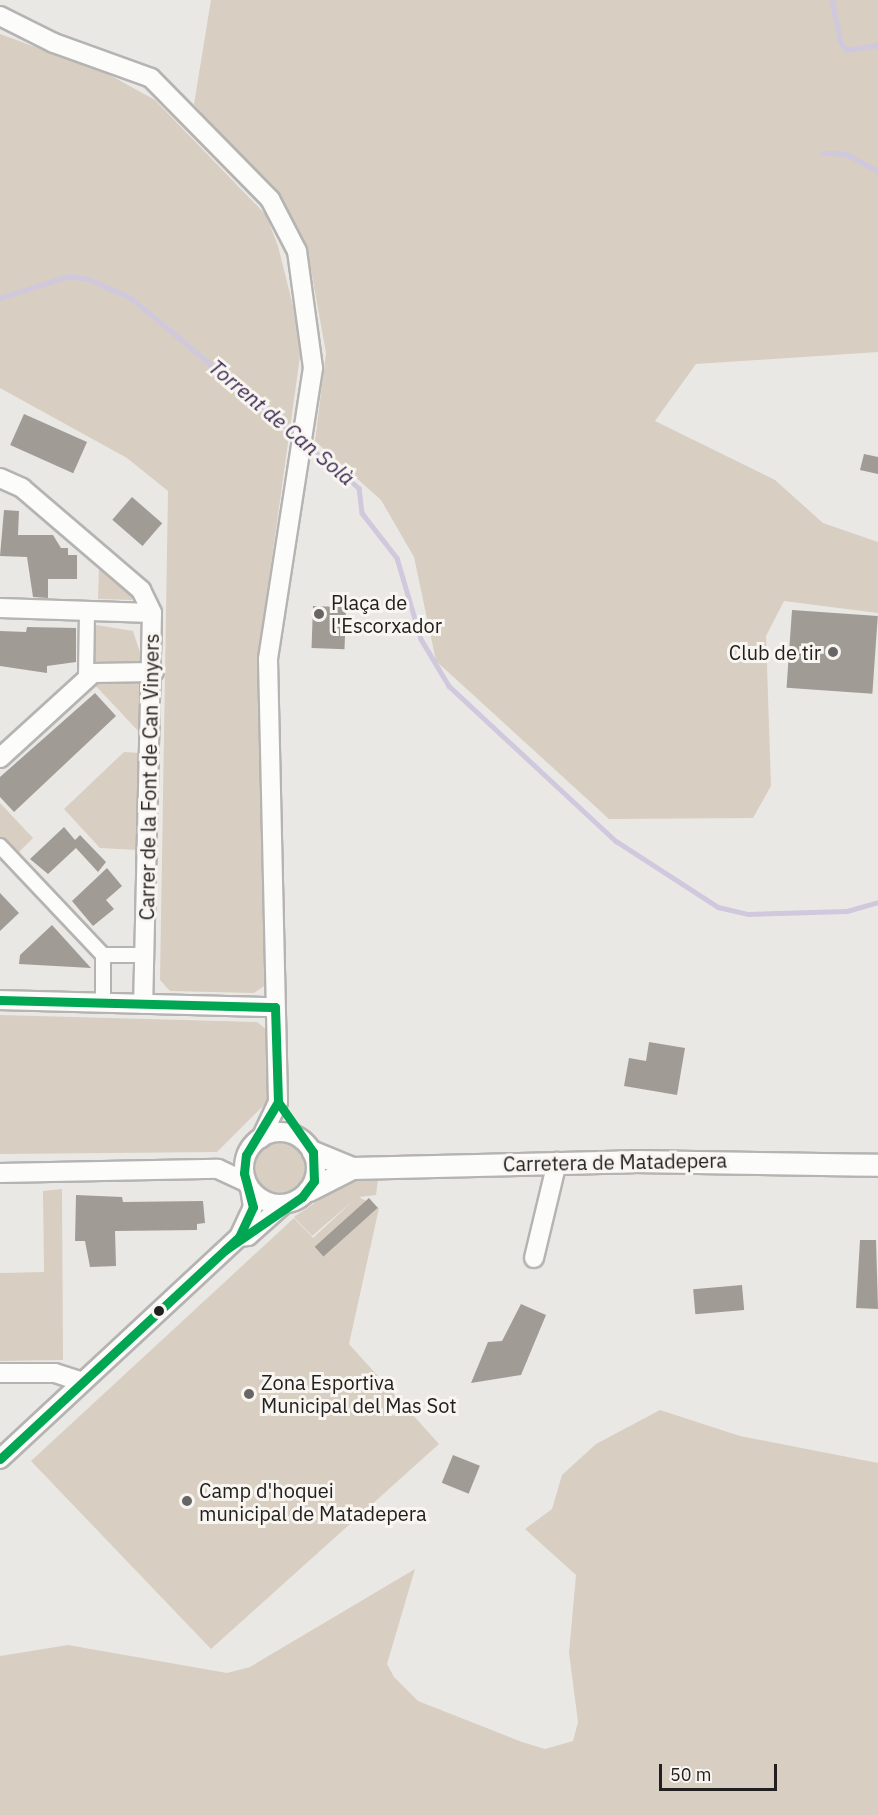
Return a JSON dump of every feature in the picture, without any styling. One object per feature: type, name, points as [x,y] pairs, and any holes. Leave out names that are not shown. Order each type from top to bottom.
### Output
[{"type":"street","points":[[0,16],[54,43],[151,78],[270,199],[288,226],[306,294],[313,368],[305,435],[268,660],[278,1102],[244,1164],[253,1207],[239,1236],[0,1459]]},
{"type":"street","name":"Carrer de la Font de Can Vinyers","points":[[0,478],[22,488],[141,590],[152,613],[154,672],[143,1004]]},
{"type":"street","points":[[0,608],[152,613]]},
{"type":"street","points":[[86,677],[87,611]]},
{"type":"street","points":[[0,758],[86,677],[99,672],[154,672]]},
{"type":"street","points":[[0,846],[103,955],[102,1003]]},
{"type":"street","points":[[103,955],[145,955]]},
{"type":"street","points":[[0,1000],[275,1007]]},
{"type":"street","points":[[278,1102],[307,1145],[316,1172],[309,1190]]},
{"type":"street","points":[[218,1169],[256,1142],[285,1132],[352,1168]]},
{"type":"street","points":[[534,1258],[557,1162]]},
{"type":"street","name":"Carretera de Matadepera","points":[[352,1168],[557,1162],[878,1165]]},
{"type":"street","points":[[239,1236],[248,1236],[284,1204],[352,1168]]},
{"type":"street","points":[[0,1173],[218,1169],[248,1185],[265,1202],[284,1204]]},
{"type":"street","points":[[0,1373],[55,1373],[82,1382]]},
{"type":"shaded area","points":[[211,0],[878,0],[878,352],[696,364],[655,421],[775,480],[823,523],[878,542],[878,613],[784,601],[766,636],[771,786],[753,818],[609,819],[436,661],[414,557],[381,500],[315,441],[326,353],[311,270],[296,229],[194,104]]},
{"type":"shaded area","points":[[0,34],[106,73],[155,100],[266,215],[278,246],[302,342],[259,652],[267,984],[254,993],[170,991],[160,980],[168,491],[127,458],[0,388]]},
{"type":"shaded area","points":[[99,567],[132,595],[132,600],[98,599]]},
{"type":"shaded area","points":[[84,623],[133,631],[144,665],[92,664]]},
{"type":"shaded area","points":[[92,682],[143,683],[142,735]]},
{"type":"shaded area","points":[[124,752],[141,753],[139,850],[100,848],[64,809]]},
{"type":"shaded area","points":[[0,803],[33,838],[16,855],[0,838]]},
{"type":"shaded area","points":[[0,1015],[257,1022],[267,1030],[267,1102],[217,1152],[0,1154]]},
{"type":"shaded area","points":[[275,1143],[285,1143],[298,1150],[305,1163],[305,1173],[298,1186],[285,1193],[275,1193],[266,1189],[259,1182],[255,1173],[255,1163],[259,1154],[266,1147]]},
{"type":"shaded area","name":"Zona Esportiva Municipal del Mas Sot","points":[[350,1179],[378,1179],[376,1195],[359,1197],[379,1208],[349,1344],[439,1444],[211,1649],[31,1461],[294,1218],[313,1238],[355,1199],[312,1236],[294,1217]]},
{"type":"shaded area","points":[[62,1189],[63,1360],[0,1361],[0,1273],[44,1272],[43,1191]]},
{"type":"shaded area","points":[[660,1410],[740,1436],[878,1463],[878,1815],[0,1815],[0,1656],[68,1645],[227,1673],[250,1667],[415,1569],[387,1664],[394,1677],[418,1701],[522,1742],[545,1749],[573,1741],[578,1722],[569,1653],[576,1575],[525,1529],[552,1509],[562,1475],[596,1444]]},
{"type":"building","points":[[24,414],[87,442],[73,473],[10,445]]},
{"type":"building","points":[[864,454],[878,457],[878,474],[860,470]]},
{"type":"building","points":[[132,497],[162,523],[143,546],[112,520]]},
{"type":"building","points":[[4,510],[19,511],[18,535],[53,535],[61,548],[68,548],[68,555],[77,555],[77,579],[48,579],[48,598],[33,597],[27,557],[0,556]]},
{"type":"building","points":[[313,606],[346,607],[345,649],[312,648]]},
{"type":"building","name":"Club de tir","points":[[792,610],[878,616],[872,694],[787,688]]},
{"type":"building","points":[[27,627],[76,628],[76,662],[47,666],[47,673],[0,666],[0,631],[26,632]]},
{"type":"building","points":[[95,693],[116,716],[14,812],[0,797],[0,777]]},
{"type":"building","points":[[64,827],[75,840],[80,835],[106,862],[98,872],[76,848],[48,874],[30,859]]},
{"type":"building","points":[[107,868],[122,886],[106,900],[114,909],[93,926],[72,901]]},
{"type":"building","points":[[0,893],[19,913],[0,931]]},
{"type":"building","points":[[52,925],[91,968],[19,964],[20,955]]},
{"type":"building","points":[[649,1042],[685,1048],[677,1095],[624,1086],[629,1058],[646,1061]]},
{"type":"building","points":[[76,1195],[122,1197],[123,1202],[203,1201],[205,1223],[197,1224],[197,1230],[115,1231],[116,1266],[90,1267],[85,1241],[75,1241]]},
{"type":"building","points":[[369,1198],[378,1208],[323,1257],[315,1247]]},
{"type":"building","points":[[860,1240],[876,1240],[878,1309],[856,1308]]},
{"type":"building","points":[[742,1285],[744,1310],[695,1314],[693,1289]]},
{"type":"building","points":[[521,1304],[546,1315],[521,1375],[471,1383],[488,1342],[502,1341]]},
{"type":"building","points":[[453,1455],[480,1466],[469,1494],[442,1483]]},
{"type":"waterway","points":[[832,0],[841,43],[847,50],[878,45]]},
{"type":"waterway","points":[[822,153],[846,154],[878,171]]},
{"type":"waterway","name":"Torrent de Can Solà","points":[[0,298],[69,276],[89,279],[131,298],[297,436]]},
{"type":"waterway","name":"Torrent de Can Solà","points":[[306,444],[359,488],[362,513],[397,558],[421,639],[449,686],[616,841],[718,907],[748,914],[847,911],[878,902]]},
{"type":"transit line","points":[[0,1000],[275,1007]]},
{"type":"transit line","points":[[0,1459],[239,1237],[253,1207],[244,1173],[246,1155],[278,1102],[275,1007]]},
{"type":"transit line","points":[[225,1250],[302,1197],[314,1181],[313,1152],[278,1102]]},
{"type":"place","name":"Plaça de l'Escorxador","points":[[319,614]]},
{"type":"place","name":"Club de tir","points":[[833,652]]},
{"type":"place","name":"Zona Esportiva Municipal del Mas Sot","points":[[249,1394]]},
{"type":"place","name":"Camp d'hoquei municipal de Matadepera","points":[[187,1501]]}]
